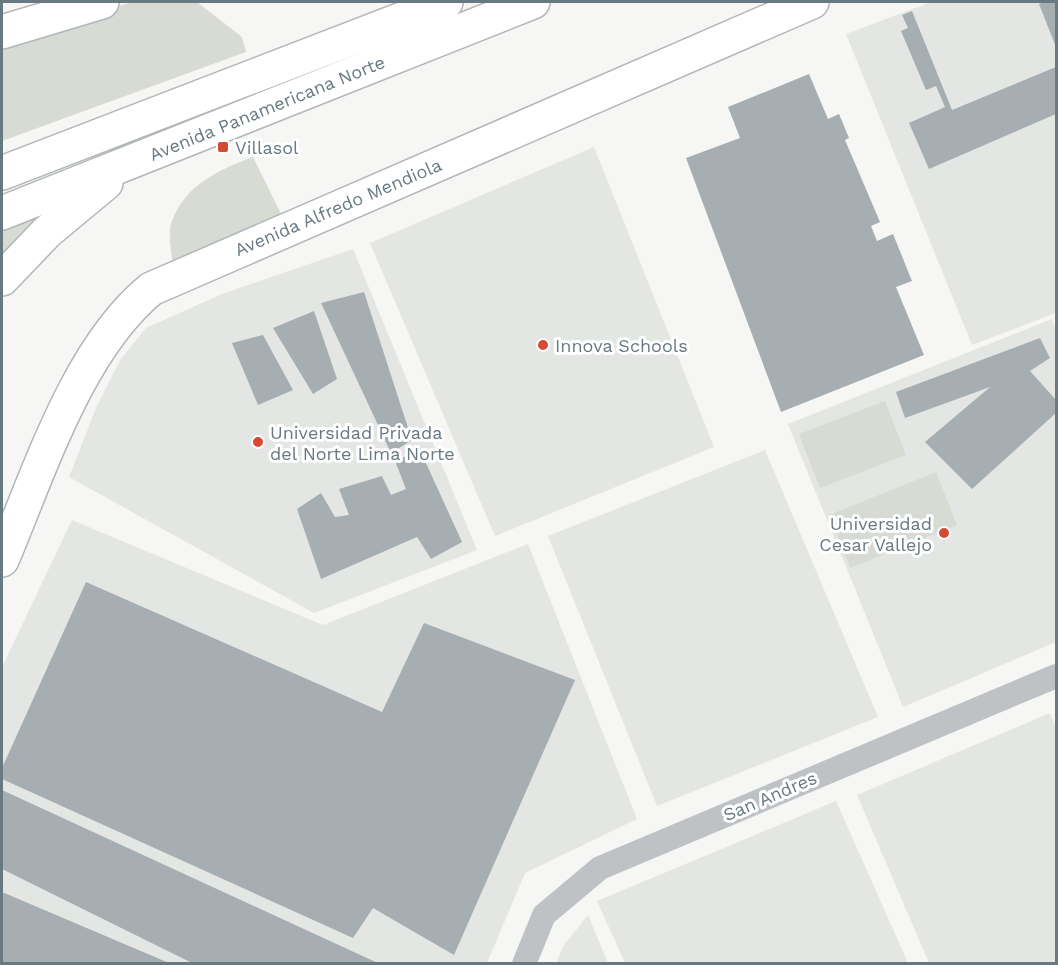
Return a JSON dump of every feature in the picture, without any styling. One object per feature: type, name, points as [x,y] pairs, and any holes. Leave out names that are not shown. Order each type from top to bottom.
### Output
[{"type":"main road","points":[[2,32],[102,2]]},
{"type":"main road","name":"Avenida Panamericana Norte","points":[[4,172],[446,2]]},
{"type":"main road","name":"Avenida Panamericana Norte","points":[[2,213],[533,2]]},
{"type":"main road","name":"Avenida Alfredo Mendiola","points":[[2,560],[83,371],[130,307],[152,289],[812,2]]},
{"type":"main road","points":[[2,279],[47,232],[127,165]]},
{"type":"street","name":"San Andres","points":[[524,963],[544,915],[600,868],[1056,676]]},
{"type":"shaded area","points":[[132,2],[197,2],[242,37],[246,52],[2,141],[2,43]]},
{"type":"shaded area","points":[[931,2],[1056,2],[1056,313],[972,345],[846,34]]},
{"type":"shaded area","name":"Innova Schools","points":[[594,147],[714,447],[495,536],[370,243]]},
{"type":"shaded area","points":[[253,157],[285,222],[173,267],[171,226],[178,208],[205,180]]},
{"type":"shaded area","points":[[36,218],[2,258],[2,231]]},
{"type":"shaded area","name":"Universidad Privada del Norte Lima Norte","points":[[353,249],[477,550],[314,613],[69,477],[96,408],[120,360],[146,328],[222,294]]},
{"type":"shaded area","name":"Universidad Cesar Vallejo","points":[[1052,319],[1056,330],[1056,642],[903,707],[788,424]]},
{"type":"shaded area","points":[[885,401],[906,455],[820,488],[799,434]]},
{"type":"shaded area","points":[[765,450],[878,717],[657,806],[548,536]]},
{"type":"shaded area","points":[[936,472],[957,525],[850,568],[829,515]]},
{"type":"shaded area","points":[[72,520],[323,625],[528,544],[637,819],[525,873],[487,963],[2,963],[2,667]]},
{"type":"shaded area","points":[[1050,713],[1056,728],[1056,963],[929,963],[857,795]]},
{"type":"shaded area","points":[[836,801],[908,963],[625,963],[597,901]]},
{"type":"shaded area","points":[[588,915],[608,963],[556,963],[564,945]]},
{"type":"building","points":[[1056,2],[1056,47],[1039,4]]},
{"type":"building","points":[[912,11],[952,110],[1056,67],[1056,114],[929,169],[909,123],[945,107],[936,86],[926,90],[901,31],[908,28],[902,15]]},
{"type":"building","points":[[809,74],[828,119],[839,114],[849,138],[845,140],[880,222],[871,226],[877,241],[893,234],[912,281],[896,287],[924,355],[781,412],[686,158],[740,138],[728,107]]},
{"type":"building","points":[[364,292],[412,440],[391,453],[321,303]]},
{"type":"building","points":[[314,311],[337,379],[313,394],[273,328]]},
{"type":"building","points":[[263,335],[293,390],[258,405],[232,343]]},
{"type":"building","points":[[1040,338],[1050,358],[1030,371],[1056,400],[1056,413],[972,489],[925,442],[990,387],[905,418],[896,392]]},
{"type":"building","points":[[420,450],[462,542],[431,559],[417,537],[321,579],[297,509],[321,493],[335,517],[349,515],[339,489],[382,476],[391,495],[406,489],[395,461]]},
{"type":"building","points":[[86,582],[382,712],[424,623],[575,680],[454,955],[373,908],[353,938],[2,779],[2,768]]},
{"type":"building","points":[[2,790],[380,964],[194,964],[2,869]]},
{"type":"building","points":[[2,892],[169,963],[169,964],[2,964]]},
{"type":"place","name":"Villasol","points":[[223,147]]},
{"type":"place","name":"Innova Schools","points":[[543,345]]},
{"type":"place","name":"Universidad Privada del Norte Lima Norte","points":[[258,442]]},
{"type":"place","name":"Universidad Cesar Vallejo","points":[[944,533]]}]
